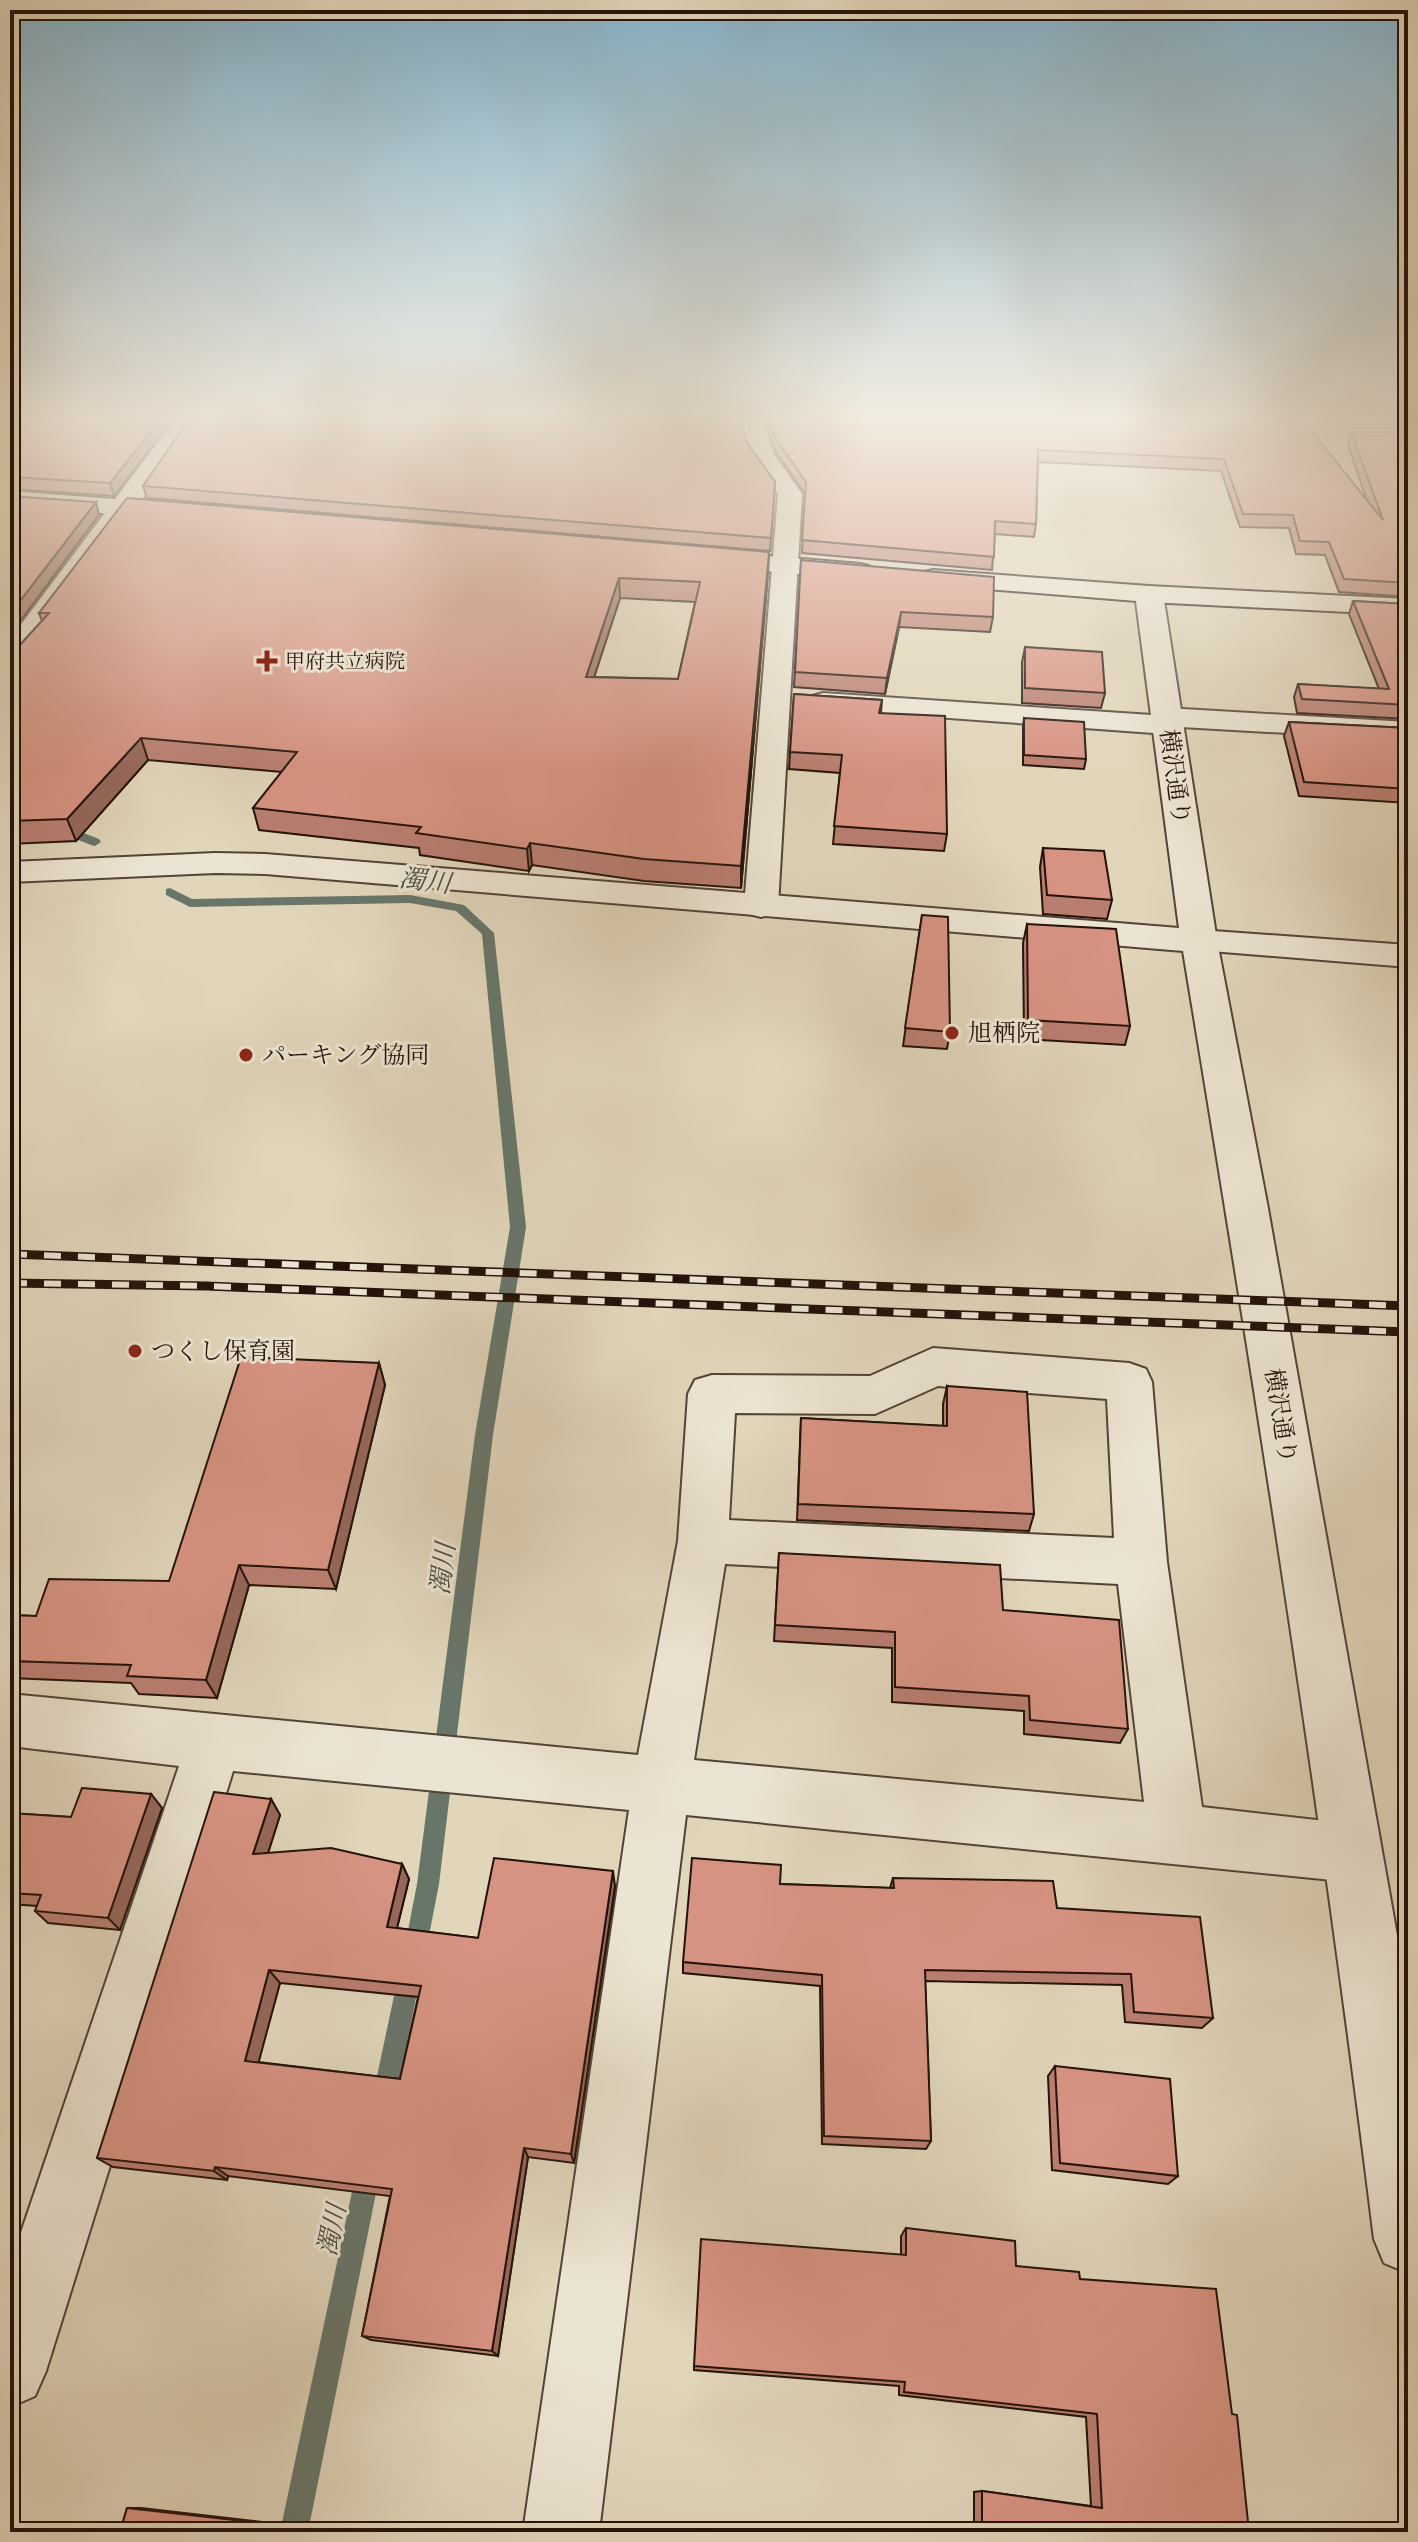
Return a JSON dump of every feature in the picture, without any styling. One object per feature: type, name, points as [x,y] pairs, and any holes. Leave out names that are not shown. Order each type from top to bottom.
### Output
[{"type":"street","points":[[10,658],[103,536]]},
{"type":"street","points":[[761,906],[787,536]]},
{"type":"street","points":[[681,556],[785,567],[1149,594],[1408,607]]},
{"type":"street","name":"横沢通り","points":[[1149,594],[1199,941],[1246,1203],[1368,1941],[1408,2239]]},
{"type":"street","points":[[775,698],[1167,721],[1408,731]]},
{"type":"street","points":[[10,872],[215,863],[265,864],[1408,956]]},
{"type":"street","points":[[561,2532],[661,1787],[703,1541],[712,1394],[875,1395],[933,1367],[1129,1382],[1141,1562],[1177,1833]]},
{"type":"street","points":[[703,1541],[1141,1562]]},
{"type":"street","points":[[10,1720],[214,1744],[1177,1833],[1352,1853]]},
{"type":"street","points":[[10,2371],[214,1744]]},
{"type":"building","points":[[10,536],[70,536],[10,614]]},
{"type":"building","points":[[98,536],[574,536],[769,552],[741,866],[644,859],[530,843],[527,849],[416,833],[421,827],[253,808],[297,752],[141,738],[67,819],[10,821],[10,656],[49,613],[39,613]],"holes":[[[619,578],[700,582],[678,679],[586,677]]]},
{"type":"building","points":[[802,536],[995,536],[994,557],[802,540]]},
{"type":"building","points":[[1299,536],[1408,536],[1408,583],[1344,579],[1329,542],[1300,541]]},
{"type":"building","points":[[801,560],[994,577],[993,617],[901,612],[887,678],[795,672]]},
{"type":"building","points":[[1353,601],[1408,604],[1408,705],[1302,699],[1298,684],[1389,689]]},
{"type":"building","points":[[1025,647],[1102,652],[1105,693],[1025,688]]},
{"type":"building","points":[[794,694],[882,700],[879,713],[945,716],[947,834],[834,826],[842,755],[790,752]]},
{"type":"building","points":[[1024,718],[1084,722],[1086,759],[1024,755]]},
{"type":"building","points":[[1289,722],[1408,728],[1408,789],[1304,782]]},
{"type":"building","points":[[1043,848],[1104,851],[1112,900],[1047,895]]},
{"type":"building","points":[[922,915],[948,917],[950,1032],[905,1028]]},
{"type":"building","points":[[1027,924],[1116,929],[1130,1026],[1028,1020]]},
{"type":"building","points":[[241,1357],[379,1363],[328,1570],[239,1565],[206,1680],[127,1676],[131,1665],[10,1661],[10,1615],[36,1616],[49,1579],[169,1581]]},
{"type":"building","points":[[947,1386],[1027,1392],[1034,1514],[798,1504],[801,1418],[947,1426]]},
{"type":"building","points":[[779,1553],[1000,1565],[1003,1610],[1119,1620],[1128,1729],[1030,1720],[1029,1696],[895,1687],[895,1632],[775,1625]]},
{"type":"building","points":[[82,1788],[151,1794],[108,1918],[35,1911],[41,1895],[10,1893],[10,1813],[71,1817]]},
{"type":"building","points":[[214,1792],[271,1799],[253,1854],[331,1848],[402,1864],[387,1927],[478,1938],[494,1858],[613,1871],[571,2154],[524,2148],[492,2351],[362,2336],[392,2189],[215,2167],[214,2171],[97,2158]],"holes":[[[269,1970],[421,1986],[400,2079],[245,2061]]]},
{"type":"building","points":[[692,1858],[781,1865],[780,1884],[894,1888],[893,1878],[1053,1881],[1057,1908],[1200,1917],[1213,2018],[1134,2012],[1131,1974],[925,1970],[931,2141],[824,2136],[822,1975],[683,1962]]},
{"type":"building","points":[[1055,2066],[1170,2079],[1178,2176],[1060,2163]]},
{"type":"building","points":[[906,2228],[1015,2241],[1016,2266],[1079,2272],[1080,2279],[1216,2289],[1232,2414],[1237,2415],[1249,2532],[982,2532],[982,2491],[1102,2508],[1097,2414],[904,2392],[905,2382],[694,2366],[701,2239],[906,2255]]},
{"type":"building","points":[[127,2508],[252,2522],[250,2532],[120,2532]]},
{"type":"building","points":[[10,2524],[84,2532],[10,2532]]},
{"type":"waterway","name":"濁川","points":[[60,828],[95,842]]},
{"type":"waterway","name":"濁川","points":[[170,892],[190,903],[410,899],[460,908],[488,933],[518,1227],[484,1435],[428,1884],[415,1951]]},
{"type":"waterway","name":"濁川","points":[[384,2100],[409,1977]]},
{"type":"waterway","name":"濁川","points":[[294,2532],[368,2173]]},
{"type":"railway","points":[[10,1254],[1408,1306]]},
{"type":"railway","points":[[10,1283],[206,1286],[1408,1332]]},
{"type":"place","name":"甲府共立病院","points":[[267,661]]},
{"type":"place","name":"旭栖院","points":[[952,1033]]},
{"type":"place","name":"パーキング協同","points":[[246,1055]]},
{"type":"place","name":"つくし保育園","points":[[135,1351]]}]
